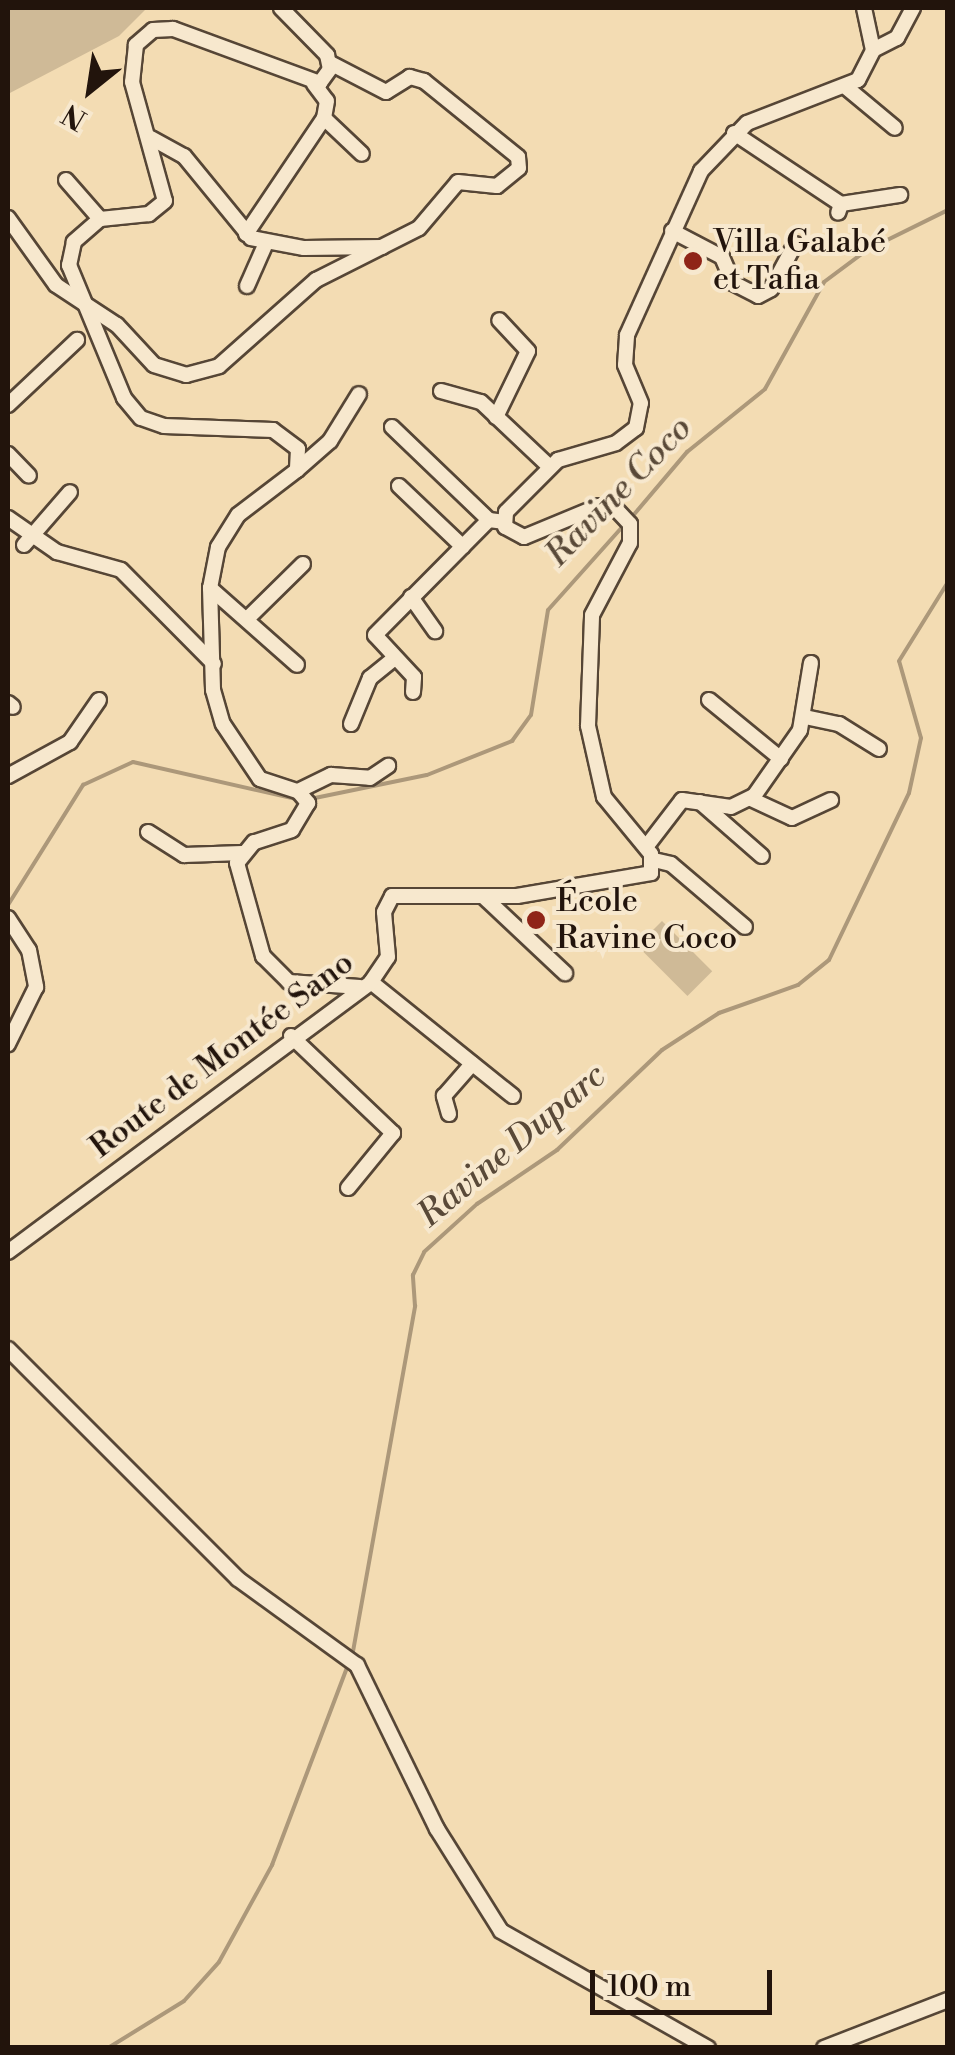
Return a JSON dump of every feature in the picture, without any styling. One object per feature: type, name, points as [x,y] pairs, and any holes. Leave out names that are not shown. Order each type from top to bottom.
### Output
[{"type":"street","points":[[8,218],[56,284],[162,369],[200,373],[251,346],[316,280],[419,228],[458,182],[497,186],[520,164],[416,76],[386,92],[330,63],[281,8]]},
{"type":"street","points":[[413,692],[414,677],[391,660],[375,635],[462,547],[497,521],[549,466],[636,428],[641,403],[624,348],[701,170],[734,133],[767,112],[846,88],[864,73],[873,50],[864,8]]},
{"type":"street","points":[[873,50],[897,38],[913,8]]},
{"type":"street","points":[[246,234],[324,118],[327,101],[314,84],[173,29],[153,30],[136,45],[131,70],[167,192],[163,206],[100,219],[69,255],[124,398],[140,418],[164,426],[279,432],[298,449],[296,470]]},
{"type":"street","points":[[314,84],[326,79],[330,63]]},
{"type":"street","points":[[846,88],[895,128]]},
{"type":"street","points":[[324,118],[362,154]]},
{"type":"street","points":[[734,133],[839,208],[900,195]]},
{"type":"street","points":[[150,138],[184,156],[246,234],[266,243],[382,247]]},
{"type":"street","points":[[66,180],[100,219]]},
{"type":"street","points":[[672,231],[722,257],[733,283],[758,296],[771,289],[795,244]]},
{"type":"street","points":[[247,286],[266,243]]},
{"type":"street","points":[[496,416],[528,350],[499,320]]},
{"type":"street","points":[[8,404],[77,340]]},
{"type":"street","points":[[441,391],[472,396],[549,466]]},
{"type":"street","points":[[359,394],[330,441],[238,515],[218,548],[210,588],[214,664],[218,712],[255,772],[270,786],[298,791],[331,774],[370,778],[388,766]]},
{"type":"street","points":[[392,427],[512,534],[530,537],[591,508],[616,508],[630,524],[630,543],[592,615],[586,688],[604,796],[650,854],[671,864],[744,927]]},
{"type":"street","points":[[8,454],[29,476]]},
{"type":"street","points":[[399,486],[462,547]]},
{"type":"street","points":[[28,542],[70,492]]},
{"type":"street","points":[[8,518],[28,542],[121,570],[214,664]]},
{"type":"street","points":[[248,618],[269,589],[303,564]]},
{"type":"street","points":[[210,588],[297,665]]},
{"type":"street","points":[[412,597],[435,631]]},
{"type":"street","points":[[351,724],[362,690],[391,660]]},
{"type":"street","points":[[650,854],[675,805],[700,802],[731,807],[751,799],[781,759],[804,717],[811,663]]},
{"type":"street","points":[[8,776],[70,742],[99,700]]},
{"type":"street","points":[[709,700],[781,759]]},
{"type":"street","points":[[804,717],[839,724],[879,749]]},
{"type":"street","points":[[148,832],[184,855],[242,854],[292,830],[308,812],[298,791]]},
{"type":"street","points":[[751,799],[792,818],[831,800]]},
{"type":"street","points":[[700,802],[762,856]]},
{"type":"street","points":[[242,854],[239,882],[274,973],[300,985],[366,984],[512,1096]]},
{"type":"street","name":"Route de Montée Sano","points":[[8,1252],[366,984],[388,957],[384,912],[392,896],[485,898],[634,881],[651,873],[650,854]]},
{"type":"street","points":[[485,898],[565,972]]},
{"type":"street","points":[[8,918],[29,950],[36,987],[8,1044]]},
{"type":"street","points":[[292,1036],[392,1133],[348,1188]]},
{"type":"street","points":[[449,1114],[444,1096],[472,1064]]},
{"type":"street","points":[[8,1349],[238,1579],[356,1665],[437,1829],[501,1931],[708,2048]]},
{"type":"street","points":[[824,2048],[948,2000]]},
{"type":"shaded area","points":[[8,8],[147,8],[119,36],[8,94]]},
{"type":"shaded area","points":[[662,921],[712,971],[687,996],[637,946]]},
{"type":"waterway","name":"Ravine Coco","points":[[631,518],[687,452],[765,389],[824,282],[867,250],[948,210]]},
{"type":"waterway","name":"Ravine Coco","points":[[310,799],[427,775],[512,741],[531,715],[548,610],[624,525]]},
{"type":"waterway","name":"Ravine Duparc","points":[[352,1657],[415,1306],[413,1275],[424,1252],[477,1204],[557,1150],[662,1050],[719,1013],[798,985],[829,960],[909,793],[921,738],[899,661],[948,582]]},
{"type":"waterway","name":"Ravine Coco","points":[[8,905],[83,785],[133,762],[300,800]]},
{"type":"waterway","name":"Ravine Duparc","points":[[108,2048],[184,2001],[219,1962],[272,1865],[348,1665]]},
{"type":"place","name":"Villa Galabé et Tafia","points":[[693,261]]},
{"type":"place","name":"École Ravine Coco","points":[[536,920]]}]
